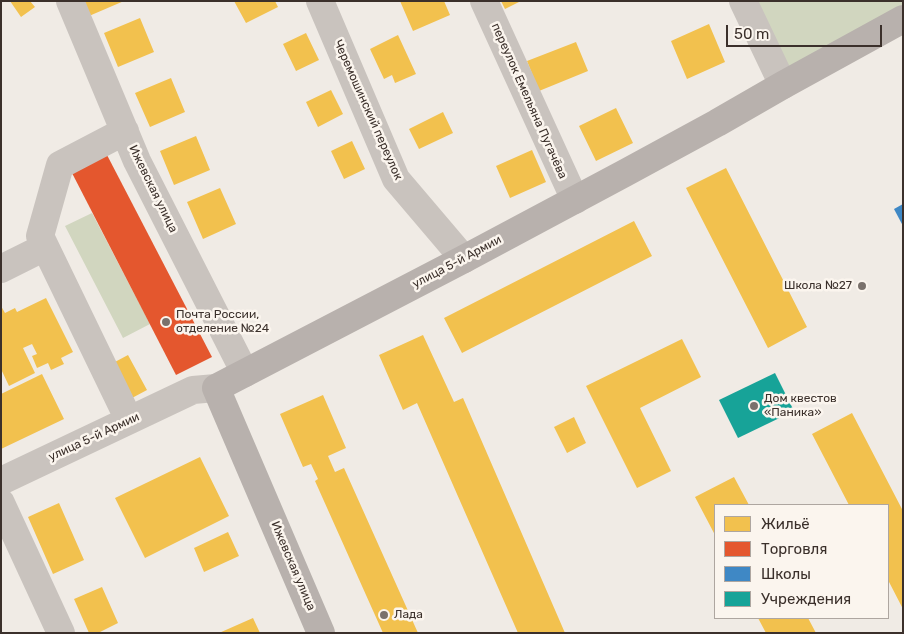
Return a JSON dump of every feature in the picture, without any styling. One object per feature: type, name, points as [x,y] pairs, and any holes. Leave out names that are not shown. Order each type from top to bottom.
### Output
[{"type":"main road","name":"улица 5-й Армии","points":[[216,388],[574,200],[903,19]]},
{"type":"main road","name":"Ижевская улица","points":[[216,388],[322,633]]},
{"type":"street","name":"Ижевская улица","points":[[70,1],[137,161],[245,373]]},
{"type":"street","name":"Черемошинский переулок","points":[[320,1],[396,179],[464,259]]},
{"type":"street","name":"переулок Емельяна Пугачёва","points":[[484,1],[574,200]]},
{"type":"street","points":[[743,1],[783,85]]},
{"type":"street","points":[[125,131],[60,165],[40,236],[129,420]]},
{"type":"street","points":[[1,269],[46,247]]},
{"type":"street","name":"улица 5-й Армии","points":[[1,481],[194,390],[216,388]]},
{"type":"street","points":[[1,503],[61,633]]},
{"type":"green space","points":[[754,1],[903,1],[903,5],[786,70]]},
{"type":"green space","points":[[92,213],[150,324],[123,338],[65,226]]},
{"type":"building: Жильё","points":[[10,1],[30,1],[35,7],[21,17]]},
{"type":"building: Жильё","points":[[82,1],[124,1],[89,16]]},
{"type":"building: Жильё","points":[[234,1],[275,1],[278,7],[246,23]]},
{"type":"building: Жильё","points":[[400,1],[444,1],[450,15],[413,31]]},
{"type":"building: Жильё","points":[[501,1],[521,1],[505,9]]},
{"type":"building: Жильё","points":[[140,18],[154,52],[118,67],[104,33]]},
{"type":"building: Жильё","points":[[709,24],[725,62],[687,79],[671,41]]},
{"type":"building: Жильё","points":[[306,33],[319,60],[296,71],[283,44]]},
{"type":"building: Жильё","points":[[398,35],[416,74],[395,83],[392,75],[384,79],[370,49]]},
{"type":"building: Жильё","points":[[576,42],[588,71],[539,91],[527,61]]},
{"type":"building: Жильё","points":[[171,78],[185,112],[150,127],[135,93]]},
{"type":"building: Жильё","points":[[331,90],[343,114],[318,127],[306,102]]},
{"type":"building: Жильё","points":[[616,108],[633,143],[596,161],[579,126]]},
{"type":"building: Жильё","points":[[443,112],[453,133],[419,149],[409,129]]},
{"type":"building: Жильё","points":[[196,136],[210,170],[174,185],[160,151]]},
{"type":"building: Жильё","points":[[352,141],[365,169],[344,179],[331,151]]},
{"type":"building: Жильё","points":[[532,150],[546,182],[510,198],[496,166]]},
{"type":"building: Жильё","points":[[726,168],[807,327],[768,348],[686,188]]},
{"type":"building: Жильё","points":[[220,188],[236,224],[203,239],[187,202]]},
{"type":"building: Жильё","points":[[634,221],[652,256],[462,353],[444,318]]},
{"type":"building: Жильё","points":[[46,298],[73,352],[61,358],[64,364],[51,370],[48,363],[37,368],[32,356],[37,354],[32,344],[23,348],[35,373],[9,386],[1,369],[1,306],[5,313],[15,308],[17,312]]},
{"type":"building: Жильё","points":[[423,335],[454,402],[463,398],[565,633],[518,633],[417,403],[403,410],[379,355]]},
{"type":"building: Жильё","points":[[682,339],[701,377],[640,408],[671,471],[637,488],[586,386]]},
{"type":"building: Жильё","points":[[128,355],[147,390],[132,398],[113,363]]},
{"type":"building: Жильё","points":[[42,374],[64,419],[1,449],[1,394]]},
{"type":"building: Жильё","points":[[323,395],[346,448],[328,456],[335,472],[344,468],[418,633],[383,633],[315,481],[318,479],[311,464],[303,467],[280,414]]},
{"type":"building: Жильё","points":[[852,413],[903,511],[903,609],[889,582],[889,504],[848,504],[812,434]]},
{"type":"building: Жильё","points":[[574,417],[586,443],[567,453],[554,427]]},
{"type":"building: Жильё","points":[[200,457],[229,516],[145,558],[115,498]]},
{"type":"building: Жильё","points":[[734,477],[748,504],[714,504],[714,533],[695,497]]},
{"type":"building: Жильё","points":[[59,503],[84,560],[53,574],[28,517]]},
{"type":"building: Жильё","points":[[228,532],[239,556],[204,572],[194,548]]},
{"type":"building: Жильё","points":[[102,587],[118,623],[98,633],[89,633],[74,599]]},
{"type":"building: Жильё","points":[[253,618],[260,633],[219,633]]},
{"type":"building: Жильё","points":[[759,619],[809,619],[816,633],[766,633]]},
{"type":"building: Торговля","points":[[107,155],[212,357],[176,375],[72,173]]},
{"type":"building: Школы","points":[[903,204],[903,226],[894,209]]},
{"type":"building: Учреждения","points":[[775,373],[794,411],[738,438],[719,400]]},
{"type":"place","name":"Школа №27","points":[[862,286]]},
{"type":"place","name":"Почта России, отделение №24","points":[[166,322]]},
{"type":"place","name":"Дом квестов «Паника»","points":[[754,406]]},
{"type":"place","name":"Лада","points":[[384,615]]}]
